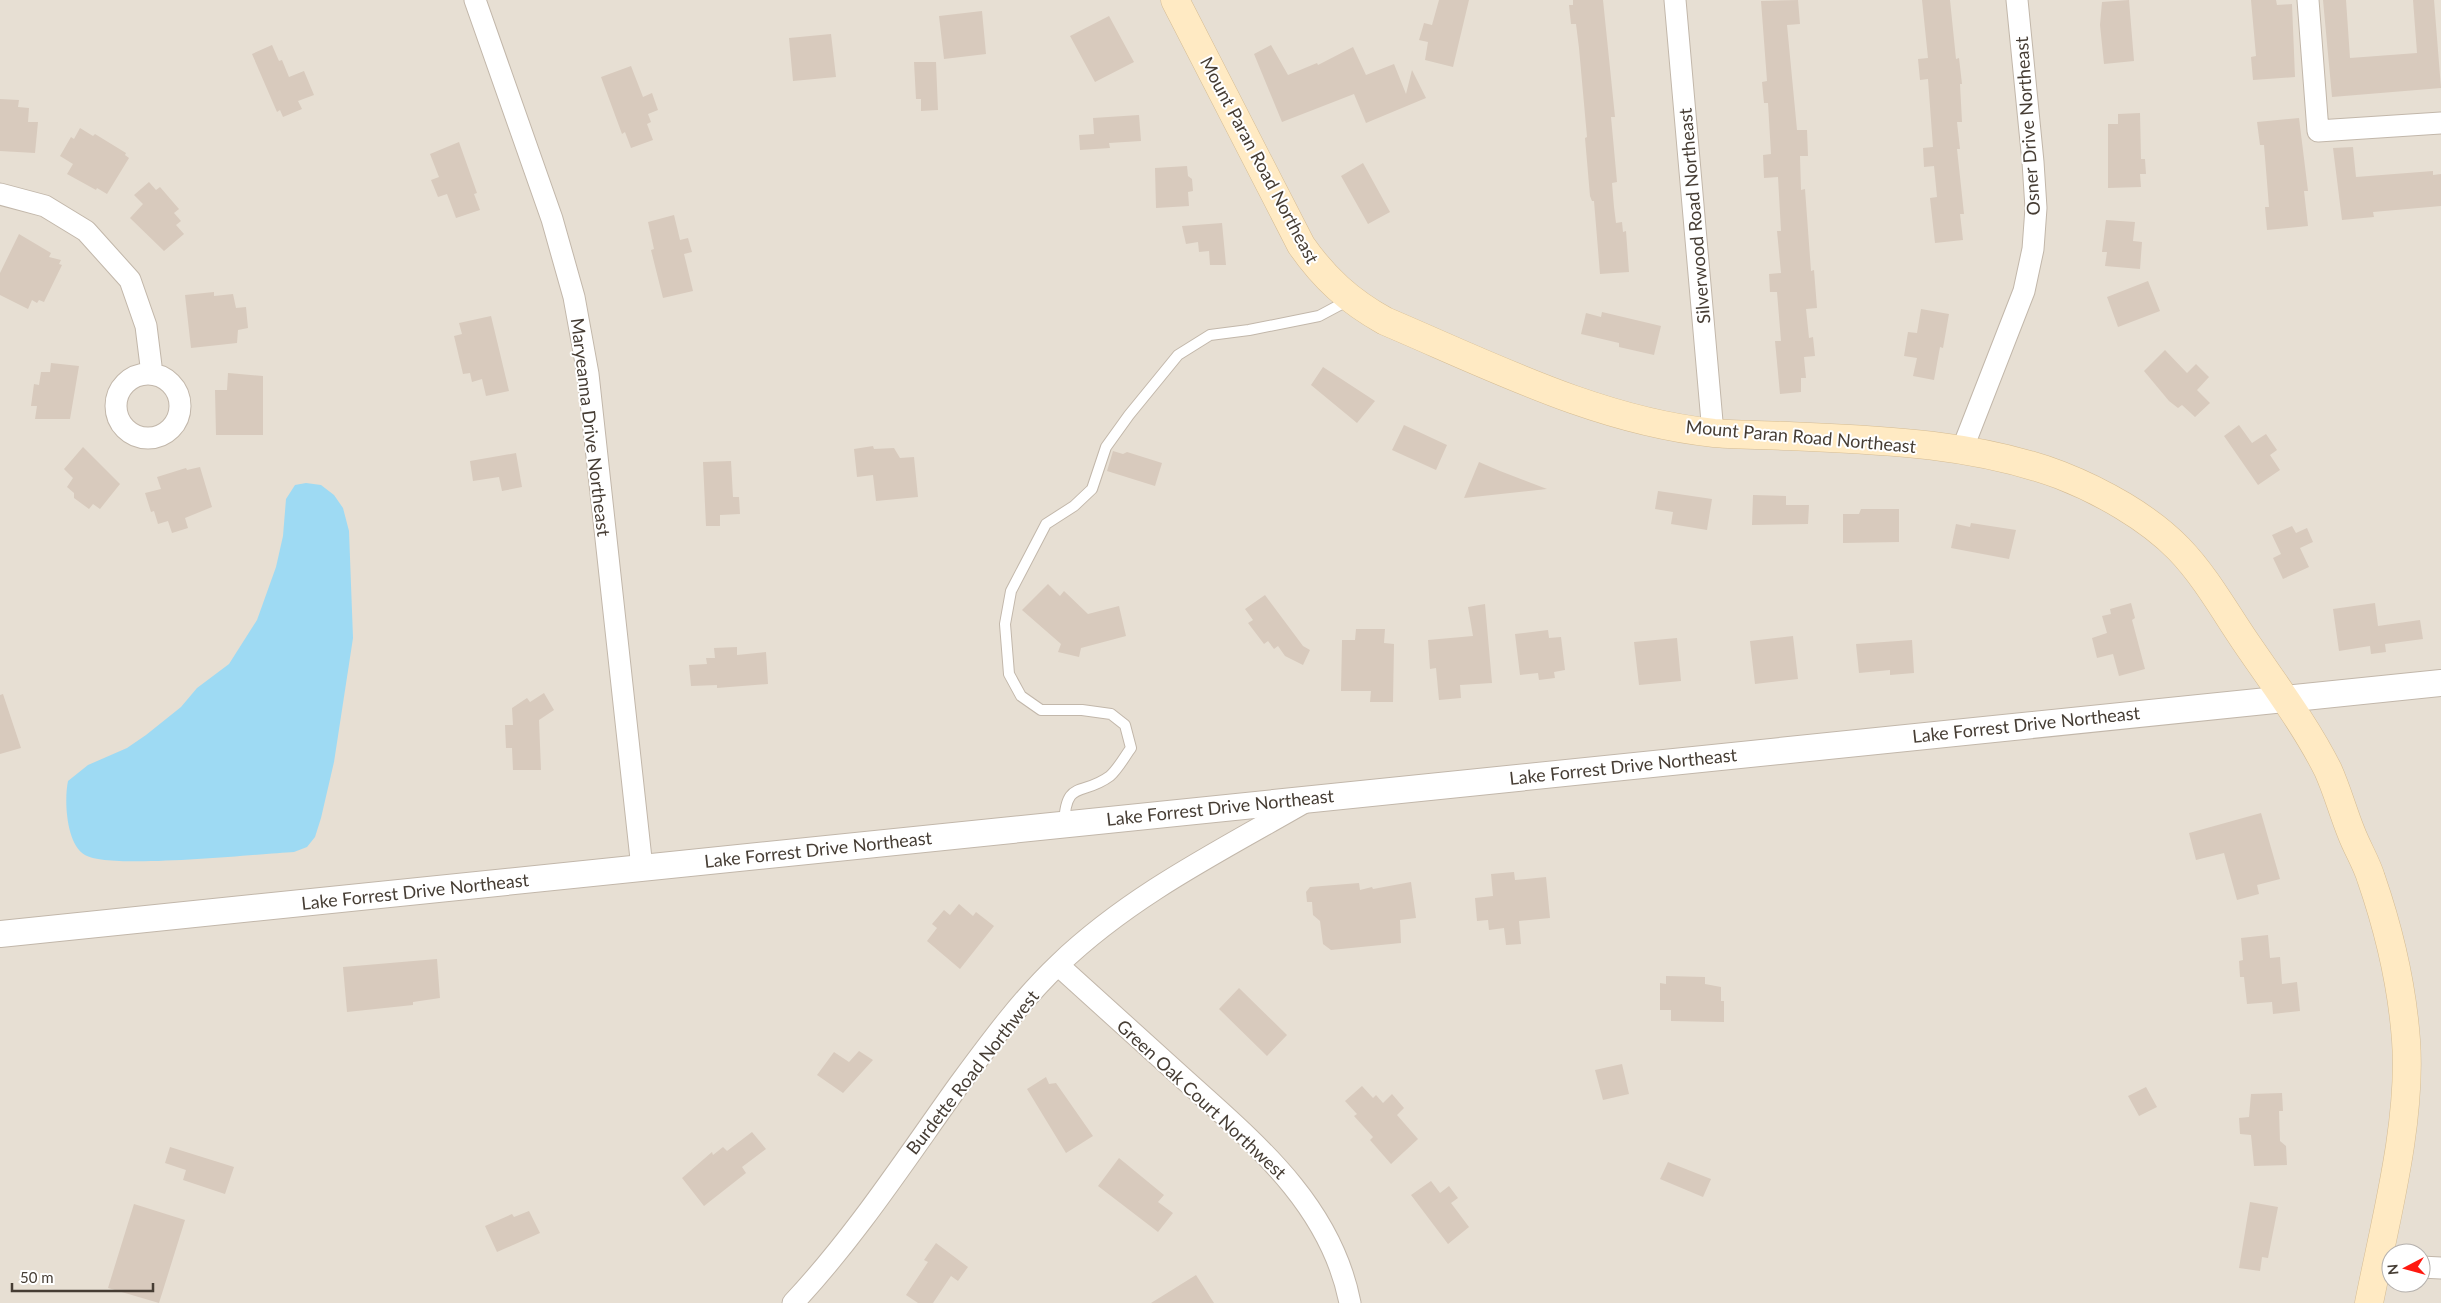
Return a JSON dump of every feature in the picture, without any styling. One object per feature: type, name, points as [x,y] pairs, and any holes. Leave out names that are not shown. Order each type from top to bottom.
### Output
[{"type":"main road","name":"Mount Paran Road Northeast","points":[[1179,1],[1301,245],[1317,268],[1350,299],[1385,321],[1582,404],[1649,421],[1713,432],[1872,440],[1962,450],[2013,460],[2063,476],[2110,499],[2152,526],[2177,547],[2197,570],[2283,698],[2326,767],[2352,836],[2370,874],[2392,952],[2400,993],[2406,1042],[2406,1091],[2386,1243]]},
{"type":"main road","name":"Mount Paran Road Northeast","points":[[2368,1303],[2381,1271]]},
{"type":"street","name":"Maryeanna Drive Northeast","points":[[475,0],[552,219],[574,297],[588,374],[642,868]]},
{"type":"street","name":"Silverwood Road Northeast","points":[[1675,0],[1713,432]]},
{"type":"street","name":"Osner Drive Northeast","points":[[1962,450],[2024,291],[2033,249],[2036,208],[2017,0]]},
{"type":"street","points":[[2308,0],[2318,131],[2441,123]]},
{"type":"street","points":[[0,194],[45,206],[86,231],[130,280],[146,326],[152,374]]},
{"type":"street","name":"Lake Forrest Drive Northeast","points":[[0,934],[2441,683]]},
{"type":"street","name":"Burdette Road Northwest","points":[[793,1303],[845,1242],[986,1048],[1058,965],[1096,929],[1140,897],[1312,798]]},
{"type":"street","name":"Green Oak Court Northwest","points":[[1058,965],[1236,1126],[1294,1186],[1317,1218],[1335,1251],[1346,1283],[1350,1303]]},
{"type":"lane","points":[[1064,824],[1065,803],[1071,794],[1110,776],[1131,748],[1126,725],[1111,714],[1082,710],[1041,710],[1021,696],[1009,674],[1005,624],[1011,591],[1033,545],[1046,524],[1074,506],[1092,489],[1106,447],[1129,415],[1178,355],[1210,335],[1249,330],[1319,316],[1350,299]]},
{"type":"shaded area","points":[[0,0],[2441,0],[2441,1303],[0,1303]]},
{"type":"water","points":[[306,483],[321,485],[334,495],[343,508],[349,531],[353,638],[334,762],[315,837],[307,847],[294,852],[218,858],[123,861],[99,859],[85,855],[79,849],[70,832],[66,799],[68,781],[88,765],[127,748],[146,735],[181,707],[197,688],[229,664],[257,620],[276,567],[283,536],[286,499],[295,485]]},
{"type":"building","points":[[1439,0],[1469,0],[1453,67],[1425,60],[1428,42],[1419,40],[1424,23],[1432,25]]},
{"type":"building","points":[[1573,0],[1603,0],[1615,117],[1611,117],[1617,182],[1612,183],[1614,207],[1616,223],[1622,222],[1623,232],[1626,231],[1629,272],[1600,274],[1594,201],[1592,201],[1590,196],[1579,48],[1576,24],[1571,24],[1569,5],[1573,5]]},
{"type":"building","points":[[1798,0],[1800,24],[1787,25],[1797,130],[1807,130],[1808,156],[1800,156],[1801,190],[1805,189],[1811,271],[1814,270],[1817,308],[1806,309],[1809,338],[1813,337],[1815,356],[1804,357],[1806,378],[1801,378],[1801,392],[1780,394],[1775,341],[1781,341],[1777,292],[1770,292],[1769,274],[1781,273],[1777,231],[1781,231],[1778,177],[1764,178],[1763,155],[1771,154],[1768,103],[1764,103],[1762,82],[1767,81],[1761,1]]},
{"type":"building","points":[[1922,0],[1950,0],[1956,59],[1959,58],[1962,84],[1960,84],[1962,122],[1957,122],[1960,149],[1957,149],[1964,214],[1960,214],[1963,240],[1935,243],[1930,198],[1937,197],[1934,166],[1924,167],[1923,148],[1933,147],[1928,79],[1920,80],[1918,59],[1928,58]]},
{"type":"building","points":[[2129,0],[2134,61],[2104,64],[2100,25],[2102,2]]},
{"type":"building","points":[[2251,0],[2276,0],[2277,5],[2292,4],[2295,77],[2253,80],[2251,57],[2256,56]]},
{"type":"building","points":[[2323,0],[2346,0],[2350,58],[2417,53],[2413,0],[2434,0],[2441,88],[2332,97]]},
{"type":"building","points":[[982,11],[986,54],[944,59],[939,16]]},
{"type":"building","points":[[1109,16],[1134,62],[1095,82],[1070,36]]},
{"type":"building","points":[[831,34],[836,77],[793,81],[789,38]]},
{"type":"building","points":[[272,45],[279,61],[282,60],[289,77],[304,71],[314,95],[298,101],[302,109],[283,117],[280,110],[277,112],[252,54]]},
{"type":"building","points":[[1271,45],[1288,75],[1317,63],[1318,65],[1353,47],[1366,75],[1394,64],[1406,94],[1412,70],[1426,98],[1366,123],[1354,94],[1282,122],[1254,54]]},
{"type":"building","points":[[914,62],[936,62],[938,110],[921,111],[921,99],[916,99]]},
{"type":"building","points":[[631,66],[643,97],[652,93],[658,110],[648,114],[651,122],[647,124],[653,140],[631,148],[625,132],[622,134],[601,77]]},
{"type":"building","points":[[0,99],[19,100],[18,107],[29,108],[28,122],[38,122],[35,153],[0,151]]},
{"type":"building","points":[[2140,113],[2141,159],[2145,159],[2146,174],[2140,174],[2141,187],[2108,188],[2108,124],[2118,124],[2118,114]]},
{"type":"building","points":[[1139,115],[1141,141],[1109,143],[1110,148],[1080,150],[1079,135],[1094,134],[1093,118]]},
{"type":"building","points":[[2299,118],[2308,191],[2304,191],[2308,226],[2267,230],[2265,207],[2269,207],[2264,145],[2260,145],[2257,122]]},
{"type":"building","points":[[80,128],[93,136],[95,134],[126,153],[125,155],[129,158],[107,194],[67,174],[73,164],[60,156],[71,137],[74,139]]},
{"type":"building","points":[[459,142],[477,193],[474,194],[480,210],[456,218],[447,194],[438,197],[431,180],[439,177],[430,154]]},
{"type":"building","points":[[2353,147],[2356,177],[2433,171],[2433,175],[2441,174],[2441,206],[2373,212],[2374,217],[2342,220],[2333,148]]},
{"type":"building","points":[[1363,163],[1390,212],[1368,224],[1341,176]]},
{"type":"building","points":[[1187,166],[1188,176],[1192,179],[1193,191],[1188,192],[1189,206],[1156,208],[1155,168]]},
{"type":"building","points":[[149,182],[156,190],[160,187],[179,209],[174,213],[181,221],[176,225],[184,234],[164,251],[130,218],[143,204],[134,195]]},
{"type":"building","points":[[674,215],[680,240],[688,238],[692,252],[684,254],[693,291],[663,298],[651,250],[654,249],[648,222]]},
{"type":"building","points":[[2106,220],[2135,222],[2133,241],[2142,242],[2140,269],[2105,266],[2107,252],[2102,252]]},
{"type":"building","points":[[1222,223],[1226,265],[1210,265],[1209,251],[1199,252],[1198,242],[1186,244],[1182,226]]},
{"type":"building","points":[[19,234],[51,253],[49,257],[61,260],[59,264],[62,265],[44,302],[39,300],[37,303],[32,300],[28,309],[0,295],[0,273]]},
{"type":"building","points":[[2148,281],[2160,311],[2118,327],[2107,297]]},
{"type":"building","points":[[214,292],[214,296],[233,294],[236,308],[246,307],[248,328],[238,330],[237,343],[191,348],[185,295]]},
{"type":"building","points":[[1921,309],[1949,314],[1943,348],[1940,347],[1934,380],[1913,376],[1917,358],[1904,356],[1908,332],[1917,333]]},
{"type":"building","points":[[1602,312],[1661,326],[1654,355],[1619,347],[1619,343],[1581,334],[1586,313],[1601,317]]},
{"type":"building","points":[[491,316],[509,391],[486,396],[482,379],[472,382],[470,373],[463,374],[454,336],[462,334],[459,323]]},
{"type":"building","points":[[2165,350],[2187,373],[2196,364],[2209,377],[2197,390],[2210,403],[2195,417],[2182,405],[2178,408],[2169,401],[2144,371]]},
{"type":"building","points":[[51,363],[79,366],[70,419],[35,419],[37,406],[31,406],[34,384],[39,385],[41,372],[50,372]]},
{"type":"building","points":[[1323,367],[1375,401],[1357,423],[1311,385]]},
{"type":"building","points":[[228,373],[263,376],[263,435],[216,435],[215,390],[227,390]]},
{"type":"building","points":[[1404,425],[1447,445],[1436,470],[1392,450]]},
{"type":"building","points":[[2239,425],[2252,443],[2266,434],[2277,450],[2270,455],[2280,470],[2258,485],[2224,436]]},
{"type":"building","points":[[873,446],[874,449],[894,448],[900,458],[914,457],[918,497],[876,501],[873,475],[857,477],[854,449]]},
{"type":"building","points":[[83,447],[120,484],[100,509],[93,504],[89,509],[74,498],[74,493],[67,487],[73,478],[64,469]]},
{"type":"building","points":[[1113,451],[1123,454],[1127,452],[1162,463],[1155,486],[1107,471]]},
{"type":"building","points":[[516,453],[522,487],[502,491],[499,477],[473,481],[470,461]]},
{"type":"building","points":[[731,461],[733,497],[739,497],[740,514],[720,515],[720,526],[706,526],[703,462]]},
{"type":"building","points":[[1479,462],[1500,471],[1547,489],[1464,498]]},
{"type":"building","points":[[200,467],[212,507],[185,518],[188,528],[172,533],[168,521],[158,524],[154,511],[151,512],[145,493],[161,489],[157,477],[186,468],[187,470]]},
{"type":"building","points":[[1658,491],[1712,499],[1707,530],[1671,524],[1673,512],[1655,509]]},
{"type":"building","points":[[1753,495],[1786,496],[1786,505],[1809,505],[1808,524],[1752,525]]},
{"type":"building","points":[[1861,509],[1899,509],[1899,542],[1843,543],[1843,514],[1859,514]]},
{"type":"building","points":[[1971,523],[2016,530],[2009,559],[1951,548],[1956,524],[1970,527]]},
{"type":"building","points":[[2292,526],[2296,533],[2307,528],[2313,542],[2300,548],[2309,567],[2283,579],[2273,558],[2281,554],[2272,535]]},
{"type":"building","points":[[1048,584],[1060,596],[1064,591],[1088,614],[1119,606],[1126,636],[1081,648],[1079,657],[1058,652],[1061,644],[1022,610]]},
{"type":"building","points":[[1265,595],[1303,646],[1310,650],[1303,665],[1285,656],[1278,646],[1274,649],[1268,641],[1264,644],[1248,623],[1253,620],[1245,609]]},
{"type":"building","points":[[2131,603],[2135,618],[2132,620],[2145,669],[2119,676],[2113,654],[2097,658],[2092,638],[2107,633],[2102,616],[2111,614],[2110,609]]},
{"type":"building","points":[[2375,603],[2378,626],[2420,620],[2423,639],[2385,644],[2386,652],[2371,654],[2370,646],[2339,651],[2333,609]]},
{"type":"building","points":[[1485,604],[1492,683],[1460,685],[1461,698],[1439,700],[1436,668],[1430,669],[1428,640],[1473,636],[1468,607]]},
{"type":"building","points":[[1356,629],[1385,629],[1384,643],[1394,644],[1393,702],[1370,702],[1371,691],[1341,691],[1342,640],[1355,640]]},
{"type":"building","points":[[1548,630],[1549,638],[1561,637],[1565,670],[1554,672],[1555,678],[1539,680],[1538,673],[1520,675],[1515,634]]},
{"type":"building","points":[[1793,636],[1798,679],[1755,684],[1750,641]]},
{"type":"building","points":[[1677,638],[1681,681],[1639,685],[1634,642]]},
{"type":"building","points":[[1912,640],[1914,673],[1890,675],[1890,670],[1859,673],[1856,644]]},
{"type":"building","points":[[737,647],[737,655],[766,652],[768,684],[717,688],[717,685],[691,686],[689,665],[707,664],[706,658],[715,658],[714,648]]},
{"type":"building","points":[[544,693],[554,710],[539,720],[541,770],[513,770],[512,748],[506,748],[505,725],[513,725],[512,708],[527,698],[530,702]]},
{"type":"building","points":[[3,694],[21,748],[0,754],[0,695]]},
{"type":"building","points":[[2261,813],[2280,879],[2257,885],[2259,894],[2237,900],[2224,853],[2196,860],[2189,833]]},
{"type":"building","points":[[1514,872],[1515,880],[1546,877],[1550,918],[1519,921],[1521,944],[1506,945],[1504,928],[1489,930],[1488,920],[1477,921],[1475,898],[1493,896],[1491,874]]},
{"type":"building","points":[[1411,882],[1416,918],[1400,920],[1401,943],[1331,950],[1323,944],[1320,921],[1313,915],[1312,902],[1307,902],[1306,892],[1310,887],[1359,883],[1360,890]]},
{"type":"building","points":[[959,904],[973,916],[976,912],[994,926],[960,969],[927,941],[937,928],[932,924],[944,910],[950,915]]},
{"type":"building","points":[[2268,935],[2270,958],[2280,957],[2282,984],[2297,982],[2300,1011],[2273,1014],[2272,1002],[2247,1004],[2244,977],[2240,977],[2239,961],[2243,960],[2241,938]]},
{"type":"building","points":[[437,959],[440,998],[413,1002],[413,1005],[347,1012],[343,967]]},
{"type":"building","points":[[1666,976],[1705,977],[1705,984],[1721,987],[1721,1001],[1724,1001],[1724,1022],[1671,1021],[1671,1010],[1660,1010],[1660,983],[1666,984]]},
{"type":"building","points":[[1239,988],[1287,1035],[1267,1056],[1219,1009]]},
{"type":"building","points":[[859,1051],[873,1060],[843,1093],[817,1075],[834,1052],[849,1062]]},
{"type":"building","points":[[1622,1064],[1629,1094],[1603,1100],[1595,1070]]},
{"type":"building","points":[[1046,1077],[1049,1084],[1056,1083],[1093,1136],[1066,1153],[1027,1089]]},
{"type":"building","points":[[1362,1086],[1373,1098],[1376,1095],[1383,1103],[1392,1094],[1404,1108],[1397,1115],[1418,1139],[1391,1164],[1370,1140],[1373,1137],[1354,1116],[1357,1114],[1345,1101]]},
{"type":"building","points":[[2146,1087],[2157,1107],[2139,1116],[2128,1096]]},
{"type":"building","points":[[2282,1093],[2283,1111],[2279,1111],[2280,1141],[2286,1146],[2287,1165],[2254,1166],[2251,1135],[2240,1134],[2239,1118],[2249,1117],[2251,1094]]},
{"type":"building","points":[[752,1132],[766,1149],[742,1167],[746,1173],[704,1206],[682,1178],[712,1152],[713,1155],[723,1147],[727,1151]]},
{"type":"building","points":[[170,1147],[234,1167],[225,1194],[183,1180],[186,1170],[165,1163]]},
{"type":"building","points":[[1119,1158],[1164,1195],[1158,1202],[1173,1213],[1158,1232],[1098,1186]]},
{"type":"building","points":[[1668,1162],[1711,1179],[1703,1197],[1660,1179]]},
{"type":"building","points":[[1431,1181],[1440,1193],[1449,1186],[1458,1198],[1451,1203],[1469,1227],[1448,1244],[1411,1195]]},
{"type":"building","points":[[2250,1202],[2278,1207],[2268,1258],[2262,1257],[2260,1271],[2239,1268]]},
{"type":"building","points":[[134,1204],[185,1220],[159,1303],[108,1288]]},
{"type":"building","points":[[529,1211],[540,1233],[497,1252],[485,1226],[512,1214],[514,1217]]},
{"type":"building","points":[[936,1243],[968,1267],[958,1281],[951,1276],[933,1303],[918,1303],[906,1295],[928,1262],[924,1260]]},
{"type":"building","points":[[1196,1275],[1214,1303],[1151,1303]]}]
